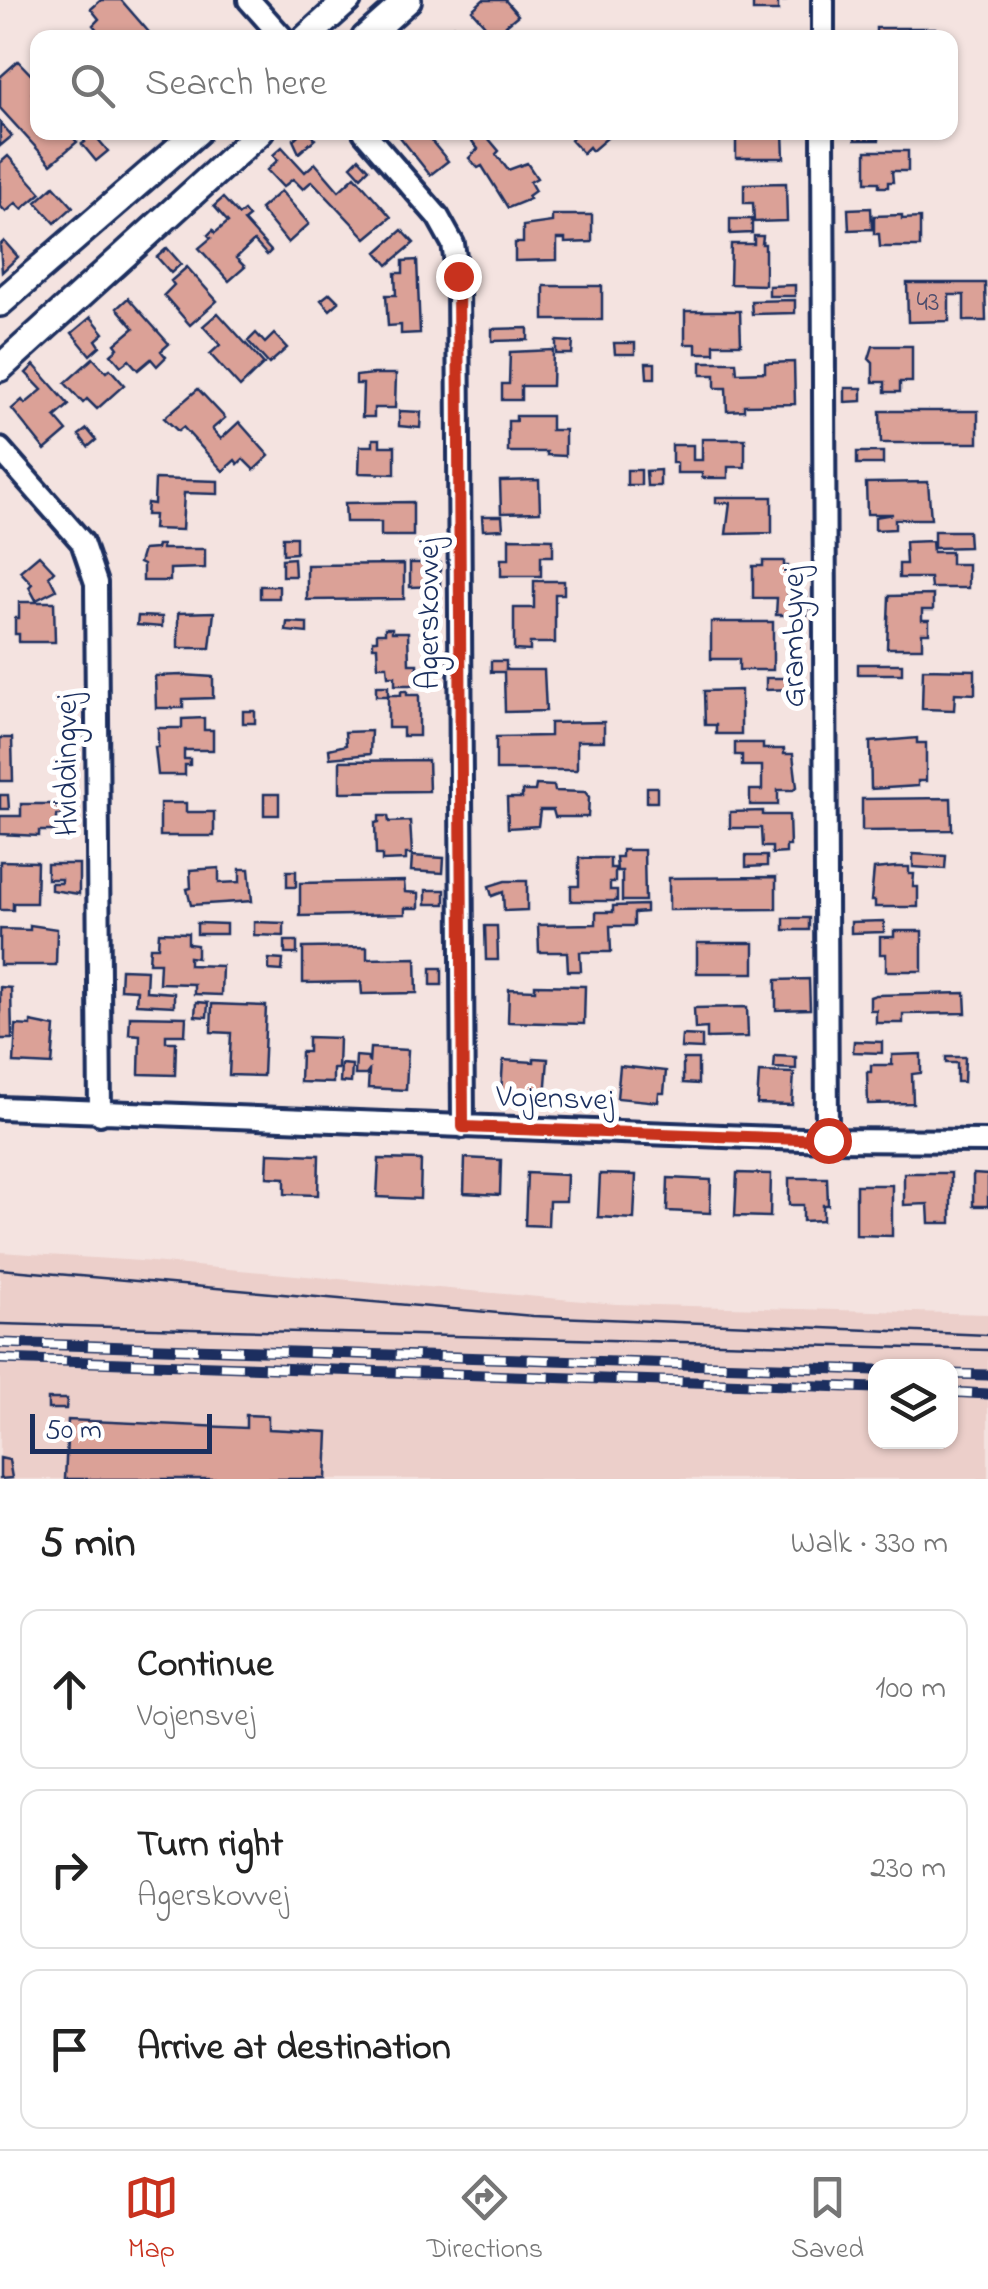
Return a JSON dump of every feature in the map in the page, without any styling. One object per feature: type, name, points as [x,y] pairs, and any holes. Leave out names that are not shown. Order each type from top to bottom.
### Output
[{"type":"street","points":[[249,0],[276,30]]},
{"type":"street","points":[[315,30],[348,0]]},
{"type":"street","points":[[374,30],[408,0]]},
{"type":"street","points":[[823,0],[823,30]]},
{"type":"street","points":[[0,303],[188,140]]},
{"type":"street","points":[[0,368],[251,140]]},
{"type":"street","name":"Agerskovvej","points":[[371,140],[438,216],[453,244],[458,276],[463,1127]]},
{"type":"street","name":"Grambyvej","points":[[823,140],[828,1140]]},
{"type":"street","name":"Hviddingvej","points":[[0,449],[82,542],[96,583],[100,1114]]},
{"type":"street","name":"Vojensvej","points":[[0,1108],[828,1140],[988,1140]]},
{"type":"shaded area","points":[[0,1252],[616,1304],[988,1314],[988,1479],[0,1479]]},
{"type":"building","points":[[101,0],[121,0],[147,30],[97,30],[93,25],[99,19],[91,9]]},
{"type":"building","points":[[483,0],[505,0],[518,15],[506,25],[510,30],[489,30],[472,10]]},
{"type":"building","points":[[753,0],[786,1],[778,1],[778,11],[753,11]]},
{"type":"building","points":[[876,28],[935,28],[935,30]]},
{"type":"building","points":[[18,61],[30,74],[30,140],[77,142],[51,164],[0,108],[0,77]]},
{"type":"building","points":[[0,122],[12,136],[0,146]]},
{"type":"building","points":[[99,140],[108,151],[96,161],[82,144]]},
{"type":"building","points":[[293,140],[314,140],[299,153]]},
{"type":"building","points":[[402,140],[431,140],[448,161],[430,175]]},
{"type":"building","points":[[471,140],[490,140],[508,170],[527,163],[537,178],[530,182],[535,191],[528,196],[530,199],[508,208],[482,166],[478,168],[469,158],[478,149]]},
{"type":"building","points":[[571,140],[605,140],[592,151],[589,147],[583,153]]},
{"type":"building","points":[[736,140],[783,140],[784,158],[736,158]]},
{"type":"building","points":[[282,147],[305,172],[315,163],[339,191],[355,176],[391,217],[366,238],[312,181],[303,189],[293,179],[283,187],[267,170],[278,160],[273,155]]},
{"type":"building","points":[[866,151],[908,151],[908,171],[892,171],[893,182],[888,182],[888,187],[866,182]]},
{"type":"building","points":[[8,156],[41,193],[22,209],[16,203],[6,212],[0,206],[0,163]]},
{"type":"building","points":[[359,158],[369,169],[361,177],[351,166]]},
{"type":"building","points":[[786,183],[787,221],[754,222],[753,203],[744,203],[744,184]]},
{"type":"building","points":[[54,186],[73,207],[55,223],[36,202]]},
{"type":"building","points":[[281,191],[309,224],[288,243],[260,209]]},
{"type":"building","points":[[223,198],[239,215],[244,211],[249,217],[244,221],[271,251],[267,255],[254,241],[236,258],[245,267],[229,281],[199,248],[211,238],[208,235],[213,230],[215,233],[228,222],[214,206]]},
{"type":"building","points":[[871,208],[872,229],[849,230],[848,209]]},
{"type":"building","points":[[552,215],[592,215],[592,242],[565,243],[565,239],[557,239],[557,260],[515,261],[515,243],[523,243],[523,226],[552,222]]},
{"type":"building","points":[[902,215],[902,219],[920,218],[920,247],[880,247],[879,234],[874,234],[874,216]]},
{"type":"building","points":[[730,219],[752,219],[752,233],[730,234]]},
{"type":"building","points":[[402,230],[414,243],[388,265],[377,252]]},
{"type":"building","points":[[754,236],[763,236],[765,244],[765,285],[730,284],[731,244],[754,244]]},
{"type":"building","points":[[4,241],[18,257],[2,272],[0,245]]},
{"type":"building","points":[[167,248],[181,264],[171,273],[157,257]]},
{"type":"building","points":[[417,260],[420,333],[401,334],[401,325],[388,326],[386,295],[396,295],[395,273],[403,273],[403,261]]},
{"type":"building","points":[[187,267],[217,301],[190,325],[164,295],[174,285],[171,281]]},
{"type":"building","points":[[907,283],[985,283],[986,321],[964,321],[964,295],[949,295],[949,321],[908,322]]},
{"type":"building","points":[[795,285],[795,296],[769,296],[769,286]]},
{"type":"building","points":[[544,286],[602,286],[602,320],[544,320]]},
{"type":"building","points":[[330,293],[339,302],[330,310],[321,300]]},
{"type":"building","points":[[128,298],[169,344],[161,351],[166,357],[157,366],[151,359],[138,370],[129,360],[121,366],[111,354],[118,348],[115,344],[134,328],[117,308]]},
{"type":"building","points":[[795,300],[795,313],[752,314],[751,301]]},
{"type":"building","points":[[685,311],[740,311],[741,344],[714,344],[714,353],[696,353],[696,344],[685,344]]},
{"type":"building","points":[[218,313],[264,364],[240,387],[210,354],[220,345],[203,326]]},
{"type":"building","points":[[91,317],[104,333],[96,340],[100,346],[90,355],[72,333]]},
{"type":"building","points":[[528,328],[528,340],[492,341],[492,329]]},
{"type":"building","points":[[256,333],[265,343],[274,334],[287,348],[269,364],[248,341]]},
{"type":"building","points":[[556,341],[573,342],[572,354],[556,354]]},
{"type":"building","points":[[614,343],[635,343],[635,354],[615,354]]},
{"type":"building","points":[[873,346],[912,346],[912,382],[900,382],[900,392],[885,392],[885,382],[873,382],[873,363],[869,359]]},
{"type":"building","points":[[553,350],[552,386],[521,386],[521,400],[502,400],[502,384],[509,384],[510,352]]},
{"type":"building","points":[[93,358],[124,385],[97,409],[87,399],[83,403],[65,383]]},
{"type":"building","points":[[701,362],[736,362],[737,373],[765,372],[765,363],[794,362],[795,404],[744,405],[744,410],[727,411],[726,388],[715,388],[715,375],[701,375]]},
{"type":"building","points":[[646,363],[655,363],[655,378],[647,378]]},
{"type":"building","points":[[34,365],[69,405],[55,417],[67,431],[45,450],[12,409],[42,390],[26,373]]},
{"type":"building","points":[[396,374],[395,408],[374,408],[374,417],[362,417],[363,384],[356,384],[356,376]]},
{"type":"building","points":[[845,388],[862,388],[862,401],[845,402]]},
{"type":"building","points":[[198,389],[225,418],[212,429],[221,439],[239,422],[269,456],[254,470],[243,459],[238,464],[235,460],[223,471],[183,427],[178,431],[164,418]]},
{"type":"building","points":[[399,411],[421,412],[420,428],[399,426]]},
{"type":"building","points":[[880,411],[978,411],[978,443],[881,443]]},
{"type":"building","points":[[516,416],[551,416],[551,430],[565,430],[565,456],[508,452],[508,421],[516,421]]},
{"type":"building","points":[[87,429],[96,440],[88,447],[79,435]]},
{"type":"building","points":[[373,439],[380,439],[380,446],[395,446],[395,474],[359,473],[360,446],[373,446]]},
{"type":"building","points":[[702,439],[745,439],[745,467],[728,467],[728,478],[677,473],[677,463],[672,463],[672,445],[693,445],[693,460],[702,460]]},
{"type":"building","points":[[857,452],[883,452],[883,464],[857,464]]},
{"type":"building","points":[[627,470],[641,470],[641,485],[627,485]]},
{"type":"building","points":[[660,470],[660,486],[647,486],[646,471]]},
{"type":"building","points":[[155,479],[218,481],[218,494],[184,493],[182,530],[153,529],[154,515],[146,515],[147,503],[154,504]]},
{"type":"building","points":[[539,480],[540,512],[501,513],[500,481]]},
{"type":"building","points":[[928,482],[931,519],[895,519],[895,529],[875,530],[875,517],[893,514],[867,514],[866,483]]},
{"type":"building","points":[[716,497],[772,497],[772,533],[726,534],[730,503],[716,503]]},
{"type":"building","points":[[413,502],[413,536],[381,536],[381,522],[346,522],[345,503]]},
{"type":"building","points":[[482,516],[502,516],[503,529],[483,530]]},
{"type":"building","points":[[934,531],[968,531],[969,547],[934,548]]},
{"type":"building","points":[[283,537],[296,537],[296,553],[283,554]]},
{"type":"building","points":[[509,538],[553,539],[553,556],[541,556],[541,576],[501,576],[501,559],[509,559]]},
{"type":"building","points":[[932,541],[933,552],[951,552],[951,564],[968,564],[968,588],[931,588],[930,578],[899,578],[899,564],[906,564],[905,542]]},
{"type":"building","points":[[162,545],[162,549],[205,549],[205,568],[170,569],[170,581],[143,581],[143,565],[139,563],[143,550],[156,549]]},
{"type":"building","points":[[39,555],[54,571],[49,576],[56,590],[36,600],[29,587],[32,584],[20,571]]},
{"type":"building","points":[[294,558],[295,576],[282,576],[282,559]]},
{"type":"building","points":[[763,561],[784,561],[784,566],[788,566],[788,595],[807,595],[807,615],[776,615],[777,598],[753,598],[753,566],[763,566]]},
{"type":"building","points":[[410,563],[440,563],[440,586],[410,587]]},
{"type":"building","points":[[404,564],[404,599],[307,600],[307,565]]},
{"type":"building","points":[[534,581],[564,581],[564,594],[555,594],[555,643],[530,643],[530,651],[514,650],[514,608],[534,608]]},
{"type":"building","points":[[260,586],[279,586],[279,598],[260,598]]},
{"type":"building","points":[[933,595],[933,610],[922,610],[922,620],[929,620],[929,633],[922,633],[922,648],[887,648],[889,596]]},
{"type":"building","points":[[19,602],[54,602],[55,642],[19,642],[15,618],[19,618]]},
{"type":"building","points":[[214,612],[210,648],[178,648],[178,613]]},
{"type":"building","points":[[138,616],[162,617],[162,627],[137,625]]},
{"type":"building","points":[[287,622],[307,623],[307,633],[286,631]]},
{"type":"building","points":[[711,622],[773,622],[773,670],[739,670],[739,659],[711,659]]},
{"type":"building","points":[[385,628],[408,632],[409,664],[417,664],[417,685],[395,685],[395,676],[388,676],[387,666],[378,666],[373,640],[377,640],[377,633],[385,633]]},
{"type":"building","points":[[491,661],[506,661],[506,670],[544,670],[546,711],[505,712],[504,672],[491,672]]},
{"type":"building","points":[[858,664],[902,664],[902,674],[858,674]]},
{"type":"building","points":[[923,669],[975,670],[975,694],[955,693],[954,710],[922,709]]},
{"type":"building","points":[[155,676],[213,677],[213,698],[183,699],[183,708],[156,708]]},
{"type":"building","points":[[766,678],[793,678],[793,689],[766,690]]},
{"type":"building","points":[[376,686],[388,686],[388,695],[407,691],[407,695],[419,695],[419,736],[403,736],[403,728],[388,728],[388,696],[376,696]]},
{"type":"building","points":[[741,690],[741,734],[716,734],[716,725],[705,725],[704,691]]},
{"type":"building","points":[[243,711],[255,711],[255,723],[243,723]]},
{"type":"building","points":[[204,718],[204,730],[213,730],[213,750],[184,750],[184,759],[190,759],[185,775],[158,775],[158,728],[182,728],[182,719]]},
{"type":"building","points":[[604,722],[604,741],[577,741],[577,770],[496,770],[496,737],[550,736],[550,723]]},
{"type":"building","points":[[371,731],[370,754],[330,758],[329,749],[346,745],[345,732]]},
{"type":"building","points":[[0,738],[12,738],[13,781],[0,781]]},
{"type":"building","points":[[917,738],[917,743],[926,743],[926,781],[918,781],[918,786],[871,789],[870,742]]},
{"type":"building","points":[[735,743],[763,743],[763,749],[784,749],[784,754],[793,754],[797,787],[778,790],[778,805],[750,805],[750,790],[762,790],[762,766],[742,766],[742,755],[735,755]]},
{"type":"building","points":[[428,760],[429,791],[340,792],[340,761]]},
{"type":"building","points":[[536,785],[554,786],[555,791],[585,792],[589,797],[588,817],[555,817],[553,810],[540,810],[538,826],[508,828],[507,798],[522,798],[522,791],[535,791]]},
{"type":"building","points":[[647,787],[657,787],[657,802],[647,802]]},
{"type":"building","points":[[264,794],[279,794],[279,815],[264,815]]},
{"type":"building","points":[[0,795],[8,795],[9,809],[0,809]]},
{"type":"building","points":[[951,798],[952,830],[862,831],[862,799]]},
{"type":"building","points":[[160,803],[186,803],[186,812],[214,812],[214,836],[160,836]]},
{"type":"building","points":[[21,804],[57,804],[62,815],[57,815],[57,831],[39,831],[39,836],[0,834],[0,816],[21,816]]},
{"type":"building","points":[[763,811],[763,815],[789,815],[790,846],[786,846],[786,853],[772,854],[772,847],[762,847],[761,828],[730,828],[730,812]]},
{"type":"building","points":[[379,816],[388,816],[389,822],[410,821],[412,854],[406,854],[406,860],[382,861],[382,855],[376,855],[375,823]]},
{"type":"building","points":[[622,850],[644,850],[645,901],[622,901],[622,871],[617,871],[616,857],[622,857]]},
{"type":"building","points":[[913,854],[946,856],[945,869],[913,867]]},
{"type":"building","points":[[412,856],[444,858],[443,873],[411,871]]},
{"type":"building","points":[[746,856],[767,856],[767,866],[746,867]]},
{"type":"building","points":[[579,858],[610,858],[615,882],[610,882],[610,890],[617,890],[617,901],[571,901],[571,886],[579,886]]},
{"type":"building","points":[[0,861],[37,862],[36,903],[13,903],[13,910],[0,910]]},
{"type":"building","points":[[47,864],[79,864],[79,894],[51,890],[51,883],[61,883],[61,879],[47,879]]},
{"type":"building","points":[[909,867],[909,874],[914,874],[913,887],[918,887],[918,907],[875,907],[875,901],[871,901],[874,869]]},
{"type":"building","points":[[219,868],[219,883],[240,882],[240,869],[249,869],[252,901],[191,905],[187,889],[191,888],[190,870]]},
{"type":"building","points":[[287,871],[296,871],[296,887],[287,887]]},
{"type":"building","points":[[776,877],[776,909],[669,910],[669,878]]},
{"type":"building","points":[[404,881],[405,892],[419,893],[419,908],[405,908],[405,914],[300,916],[300,883]]},
{"type":"building","points":[[527,881],[527,910],[504,911],[503,892],[492,896],[489,886]]},
{"type":"building","points":[[426,890],[445,890],[445,904],[426,904]]},
{"type":"building","points":[[646,905],[646,912],[634,913],[634,926],[610,926],[611,952],[580,952],[581,971],[568,971],[567,952],[539,952],[538,925],[596,924],[596,912],[613,912],[613,906]]},
{"type":"building","points":[[784,918],[809,918],[809,930],[784,930]]},
{"type":"building","points":[[884,921],[884,932],[851,933],[851,922]]},
{"type":"building","points":[[254,922],[284,923],[284,936],[254,935]]},
{"type":"building","points":[[197,923],[226,924],[226,934],[197,934]]},
{"type":"building","points":[[30,925],[57,929],[56,965],[0,965],[0,929],[30,930]]},
{"type":"building","points":[[485,926],[497,926],[498,960],[486,960]]},
{"type":"building","points":[[894,931],[922,931],[922,971],[886,971],[880,937],[894,937]]},
{"type":"building","points":[[159,932],[188,933],[188,944],[197,945],[197,958],[189,957],[189,965],[222,966],[221,995],[194,994],[194,984],[159,983],[160,963],[149,963],[150,947],[158,947]]},
{"type":"building","points":[[285,941],[297,941],[297,954],[285,954]]},
{"type":"building","points":[[697,943],[754,943],[754,973],[697,973]]},
{"type":"building","points":[[367,947],[367,959],[416,958],[417,993],[362,994],[361,982],[303,983],[303,948]]},
{"type":"building","points":[[269,959],[283,960],[282,971],[269,970]]},
{"type":"building","points":[[431,968],[442,968],[442,985],[431,985]]},
{"type":"building","points":[[121,969],[147,970],[146,991],[174,993],[174,1006],[136,1004],[137,990],[120,989]]},
{"type":"building","points":[[809,979],[810,1009],[776,1010],[776,980]]},
{"type":"building","points":[[535,985],[585,986],[584,1024],[508,1022],[509,989],[535,990]]},
{"type":"building","points":[[0,987],[11,988],[12,1039],[0,1039]]},
{"type":"building","points":[[965,993],[966,1013],[903,1014],[903,1023],[876,1023],[876,1010],[870,1010],[870,997],[876,995]]},
{"type":"building","points":[[196,1002],[208,1003],[207,1017],[195,1016]]},
{"type":"building","points":[[212,1004],[266,1006],[263,1076],[229,1075],[231,1033],[211,1032]]},
{"type":"building","points":[[747,1007],[748,1037],[707,1038],[707,1028],[695,1029],[694,1008]]},
{"type":"building","points":[[130,1016],[186,1017],[185,1035],[166,1035],[166,1042],[176,1042],[175,1075],[139,1074],[140,1035],[129,1034]]},
{"type":"building","points":[[31,1022],[55,1027],[52,1065],[14,1063],[16,1025],[31,1026]]},
{"type":"building","points":[[682,1035],[702,1036],[702,1049],[681,1048]]},
{"type":"building","points":[[308,1037],[339,1038],[338,1069],[333,1069],[333,1083],[300,1082],[301,1052],[308,1052]]},
{"type":"building","points":[[854,1041],[882,1042],[882,1053],[853,1052]]},
{"type":"building","points":[[370,1048],[408,1050],[406,1090],[368,1088],[369,1071],[366,1075],[355,1075],[356,1056],[367,1057],[369,1063]]},
{"type":"building","points":[[921,1054],[921,1073],[912,1074],[913,1103],[868,1104],[867,1072],[871,1072],[871,1065],[892,1065],[892,1055]]},
{"type":"building","points":[[775,1056],[796,1057],[796,1069],[774,1068]]},
{"type":"building","points":[[946,1057],[965,1057],[964,1082],[957,1082],[957,1063],[946,1063]]},
{"type":"building","points":[[534,1058],[548,1059],[545,1097],[501,1093],[503,1060],[534,1062]]},
{"type":"building","points":[[683,1059],[698,1059],[698,1084],[683,1083]]},
{"type":"building","points":[[341,1064],[352,1065],[351,1083],[340,1082]]},
{"type":"building","points":[[620,1066],[666,1071],[664,1093],[659,1093],[658,1102],[617,1098]]},
{"type":"building","points":[[759,1072],[794,1073],[792,1105],[757,1104]]},
{"type":"building","points":[[268,1153],[319,1155],[318,1195],[285,1194],[285,1178],[267,1177]]},
{"type":"building","points":[[465,1158],[501,1160],[500,1195],[464,1193]]},
{"type":"building","points":[[379,1159],[421,1160],[420,1199],[377,1197]]},
{"type":"building","points":[[527,1173],[567,1175],[566,1201],[549,1201],[548,1226],[525,1225]]},
{"type":"building","points":[[737,1173],[771,1174],[770,1217],[735,1216]]},
{"type":"building","points":[[904,1173],[951,1173],[951,1223],[929,1223],[928,1204],[904,1205]]},
{"type":"building","points":[[600,1174],[636,1175],[634,1219],[598,1217]]},
{"type":"building","points":[[973,1174],[988,1175],[988,1206],[973,1206]]},
{"type":"building","points":[[668,1178],[711,1180],[710,1213],[667,1211]]},
{"type":"building","points":[[789,1178],[827,1178],[828,1205],[823,1205],[823,1220],[803,1221],[803,1205],[789,1205]]},
{"type":"building","points":[[856,1185],[892,1185],[892,1236],[856,1235]]},
{"type":"building","points":[[48,1399],[67,1399],[66,1409],[48,1409]]},
{"type":"building","points":[[246,1415],[268,1416],[268,1429],[328,1432],[326,1479],[65,1479],[68,1420],[246,1428]]},
{"type":"building","points":[[0,1458],[9,1460],[12,1478],[0,1479]]},
{"type":"tram line","points":[[0,1269],[533,1316],[988,1335]]},
{"type":"tram line","points":[[0,1324],[988,1350]]},
{"type":"railway","points":[[0,1343],[868,1370]]},
{"type":"railway","points":[[0,1359],[868,1388]]},
{"type":"railway","points":[[958,1374],[988,1375]]},
{"type":"railway","points":[[958,1392],[988,1394]]},
{"type":"route","points":[[458,276],[463,1127],[828,1140]]}]
